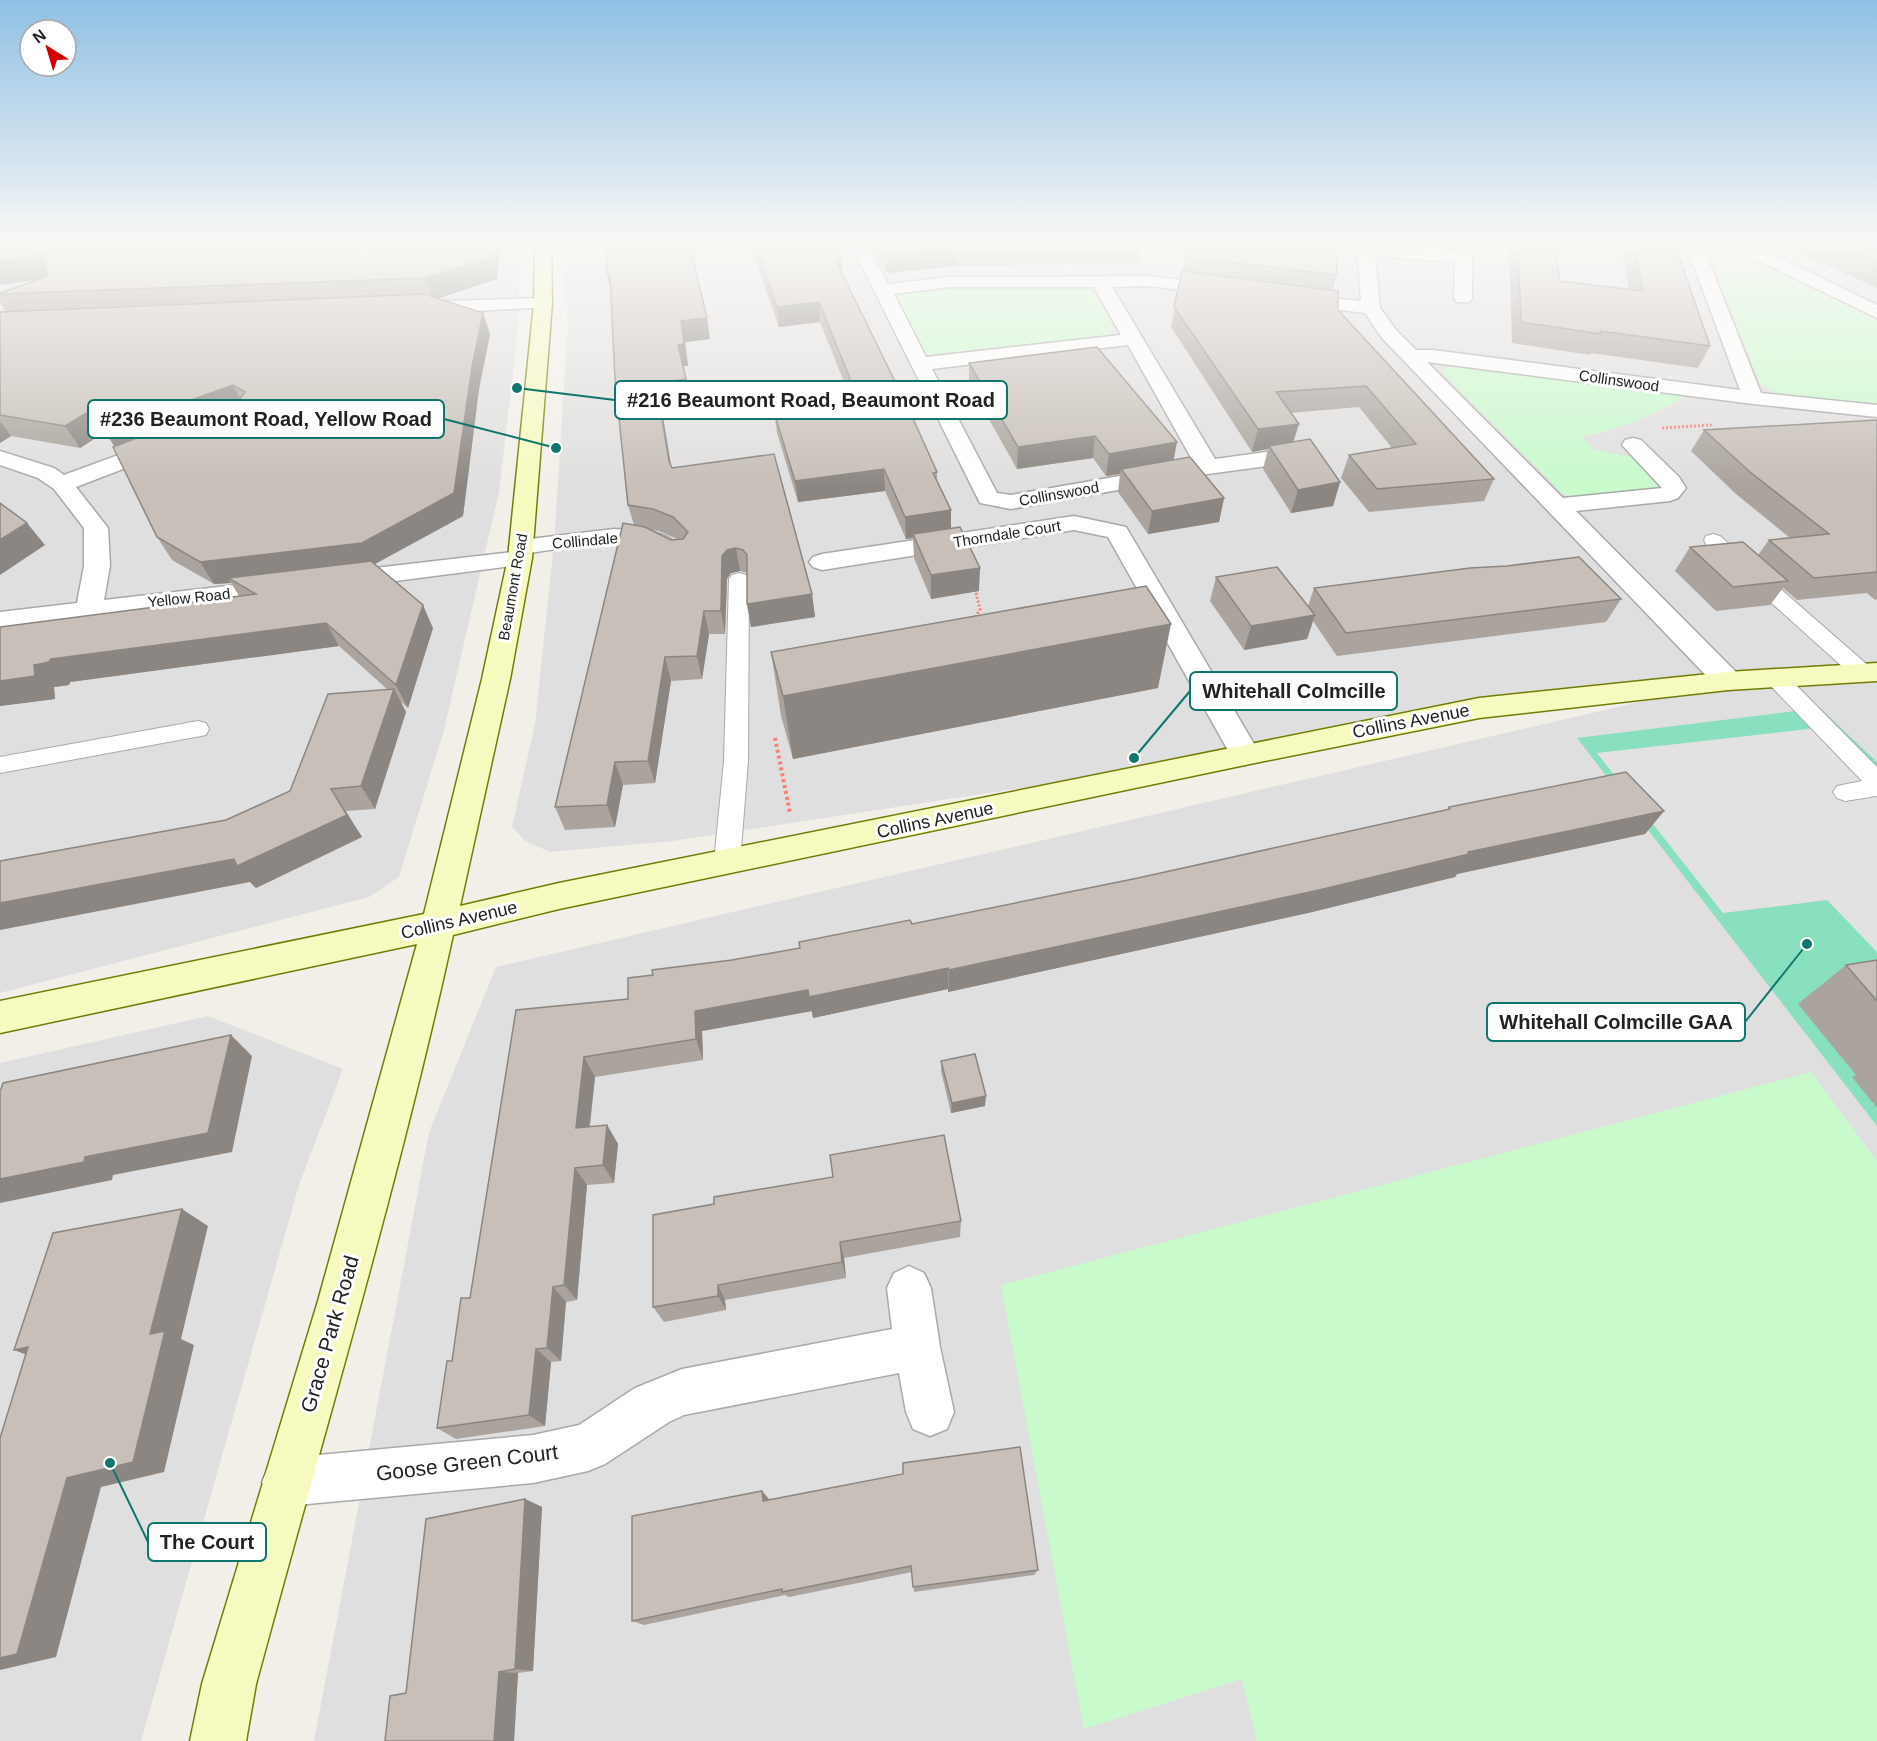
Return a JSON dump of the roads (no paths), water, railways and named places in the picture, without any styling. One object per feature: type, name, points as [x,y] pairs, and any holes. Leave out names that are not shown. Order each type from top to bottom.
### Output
[{"type":"street","name":"Beaumont Road","points":[[439,925],[496,679],[521,553],[541,323]]},
{"type":"street","name":"Collinswood","points":[[900,323],[988,498],[1011,502],[1295,454]]},
{"type":"street","points":[[1124,323],[1208,467]]},
{"type":"street","points":[[1382,323],[1389,334],[1728,681]]},
{"type":"street","points":[[1725,323],[1754,398]]},
{"type":"street","points":[[920,364],[1133,339]]},
{"type":"street","name":"Collinswood","points":[[1413,356],[1433,356],[1754,398],[1877,411]]},
{"type":"street","points":[[63,484],[180,439]]},
{"type":"street","points":[[1558,506],[1662,496],[1670,493],[1674,488],[1671,482],[1633,446]]},
{"type":"street","points":[[0,458],[46,473],[63,484],[96,528],[97,566],[89,609]]},
{"type":"street","name":"Thorndale Court","points":[[822,562],[1074,524],[1117,531],[1245,754]]},
{"type":"street","name":"Collindale","points":[[521,553],[596,539],[643,537],[657,541],[675,550],[679,555]]},
{"type":"street","name":"Yellow Road","points":[[0,620],[311,584],[521,553]]},
{"type":"street","name":"Collins Avenue","points":[[0,1017],[439,925],[559,896],[1479,708],[1728,681],[1870,673]]},
{"type":"street","name":"Grace Park Road","points":[[218,1741],[229,1684],[340,1301],[439,925]]},
{"type":"street","points":[[909,1288],[917,1347],[930,1412]]},
{"type":"street","name":"Goose Green Court","points":[[286,1482],[534,1459],[588,1447],[652,1405],[682,1392],[917,1347]]},
{"type":"lane","points":[[1713,540],[1870,673]]},
{"type":"lane","points":[[727,862],[736,761],[739,579]]},
{"type":"lane","points":[[1777,679],[1877,782]]},
{"type":"lane","points":[[0,765],[198,729]]},
{"type":"lane","points":[[1845,792],[1877,787]]},
{"type":"place","name":"#216 Beaumont Road, Beaumont Road","points":[[517,388]]},
{"type":"place","name":"#236 Beaumont Road, Yellow Road","points":[[556,448]]},
{"type":"place","name":"Whitehall Colmcille","points":[[1134,758]]},
{"type":"place","name":"Whitehall Colmcille GAA","points":[[1807,944]]},
{"type":"place","name":"The Court","points":[[110,1463]]}]
